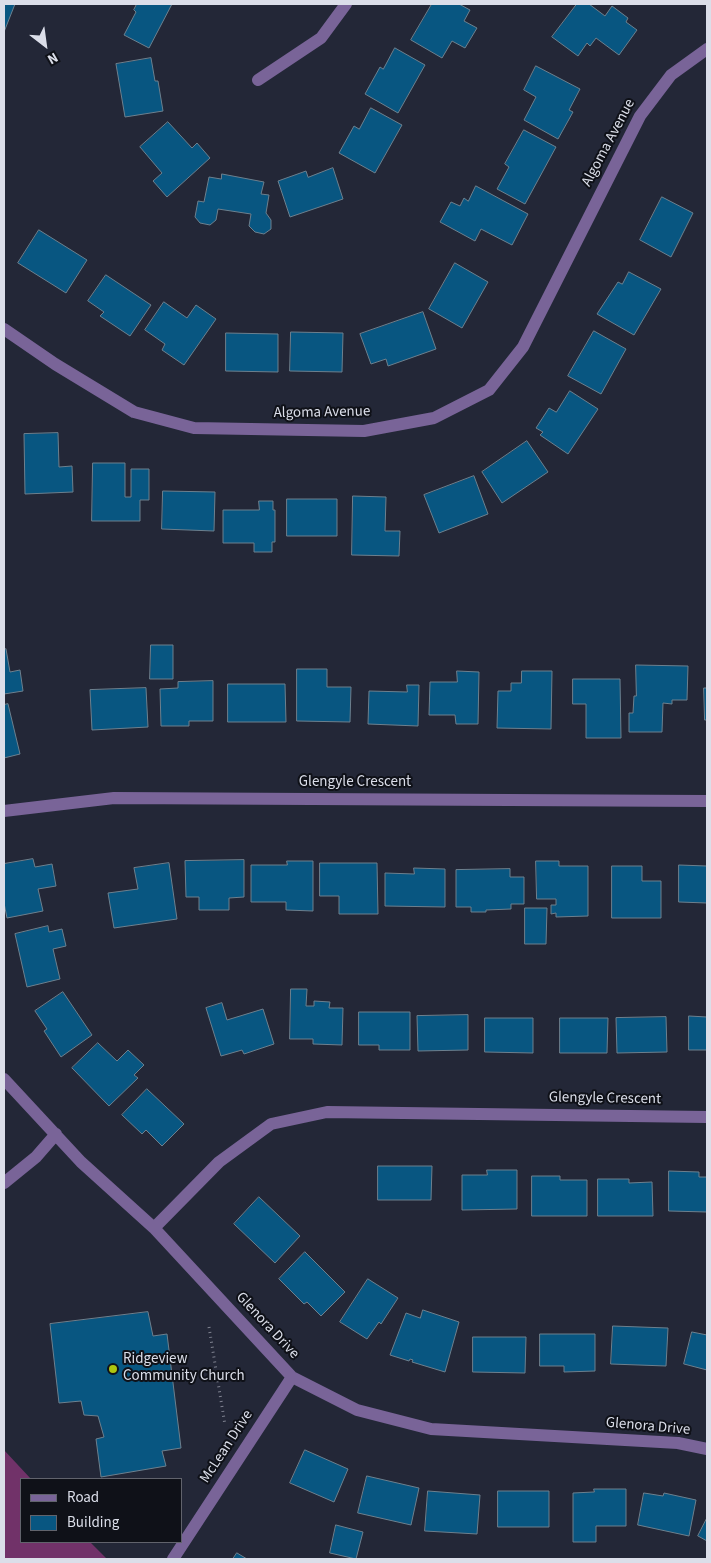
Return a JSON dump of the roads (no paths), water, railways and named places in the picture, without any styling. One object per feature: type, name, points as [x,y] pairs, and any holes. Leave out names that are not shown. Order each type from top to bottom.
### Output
[{"type":"street","points":[[258,80],[321,38],[346,4]]},
{"type":"street","name":"Algoma Avenue","points":[[4,329],[55,364],[134,412],[194,428],[364,431],[434,418],[489,390],[523,347],[640,116],[671,75],[707,49]]},
{"type":"street","name":"Glengyle Crescent","points":[[4,811],[114,798],[707,801]]},
{"type":"street","name":"Glenora Drive","points":[[4,1079],[81,1162],[154,1228],[292,1377],[357,1410],[431,1429],[678,1443],[707,1449]]},
{"type":"street","name":"Glengyle Crescent","points":[[154,1228],[218,1162],[271,1124],[327,1112],[707,1117]]},
{"type":"street","points":[[4,1183],[36,1158],[56,1134]]},
{"type":"street","name":"McLean Drive","points":[[173,1559],[292,1377]]},
{"type":"place","name":"Ridgeview Community Church","points":[[113,1369]]}]
